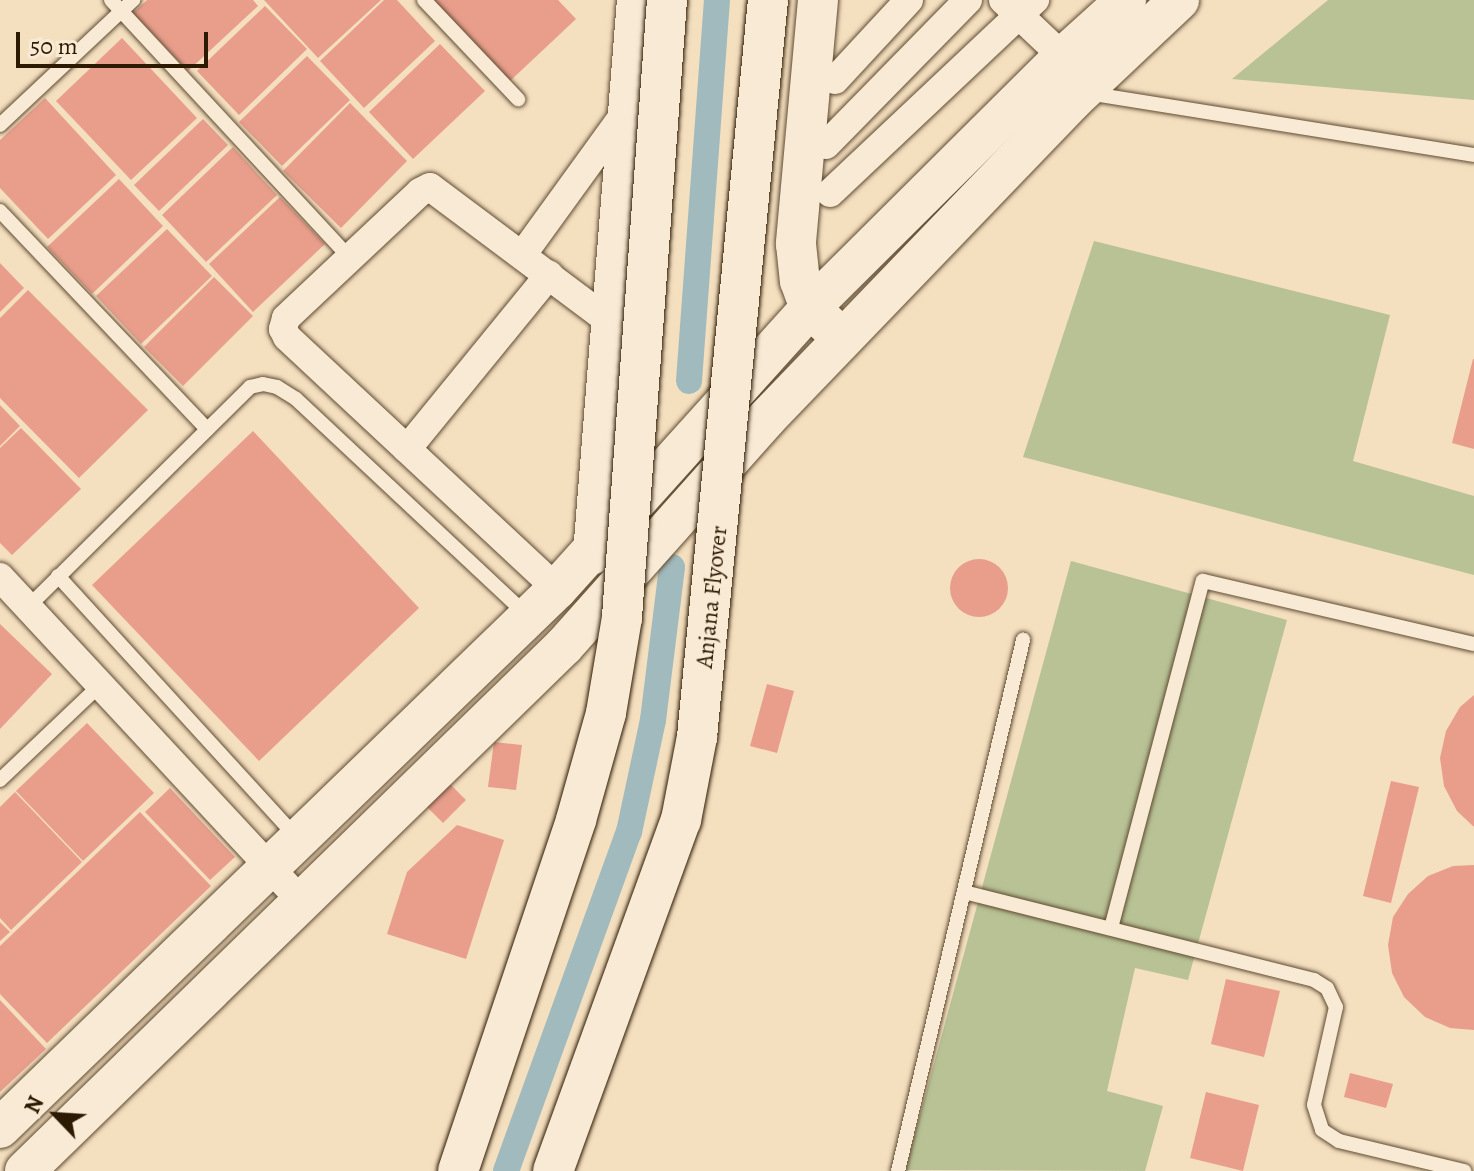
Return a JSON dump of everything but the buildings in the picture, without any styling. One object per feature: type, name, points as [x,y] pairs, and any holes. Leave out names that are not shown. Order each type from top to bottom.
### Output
[{"type":"main road","points":[[589,618],[637,0]]},
{"type":"main road","points":[[458,1171],[576,820],[606,713],[622,617],[667,0]]},
{"type":"main road","name":"Anjana Flyover","points":[[553,1171],[681,820],[697,737],[768,0]]},
{"type":"main road","points":[[818,0],[796,244],[800,281],[810,308],[844,339]]},
{"type":"main road","points":[[25,1171],[303,903],[589,618],[767,418],[844,339],[1079,78],[1126,0]]},
{"type":"main road","points":[[1,1124],[272,869],[557,589],[810,308],[1079,78],[1179,0]]},
{"type":"street","points":[[835,80],[909,0]]},
{"type":"street","points":[[826,145],[968,0]]},
{"type":"street","points":[[830,193],[1019,5],[1079,78]]},
{"type":"street","points":[[523,254],[629,108]]},
{"type":"street","points":[[557,589],[283,329],[286,318],[420,192],[430,187],[612,323]]},
{"type":"street","points":[[407,449],[549,275]]},
{"type":"street","points":[[0,577],[303,903]]},
{"type":"lane","points":[[0,125],[116,5],[133,0]]},
{"type":"lane","points":[[424,0],[518,99]]},
{"type":"lane","points":[[116,5],[350,258]]},
{"type":"lane","points":[[1079,78],[1474,155]]},
{"type":"lane","points":[[0,211],[207,429]]},
{"type":"lane","points":[[28,607],[250,387],[263,384],[277,387],[296,399],[529,616]]},
{"type":"lane","points":[[58,576],[300,841]]},
{"type":"lane","points":[[1111,928],[1203,581],[1474,644]]},
{"type":"lane","points":[[898,1171],[1023,640]]},
{"type":"lane","points":[[0,780],[100,685]]},
{"type":"lane","points":[[964,892],[1295,973],[1327,988],[1336,1007],[1314,1105],[1322,1130],[1339,1141],[1464,1171]]},
{"type":"green space","points":[[1328,0],[1474,0],[1474,100],[1232,79]]},
{"type":"green space","points":[[1094,241],[1390,315],[1353,461],[1474,496],[1474,575],[1023,457]]},
{"type":"green space","points":[[1071,561],[1287,620],[1188,980],[1135,968],[1107,1091],[1163,1106],[1145,1171],[905,1170]]},
{"type":"waterway","points":[[689,381],[717,0]]},
{"type":"waterway","points":[[506,1171],[629,832],[653,720],[672,567]]}]
